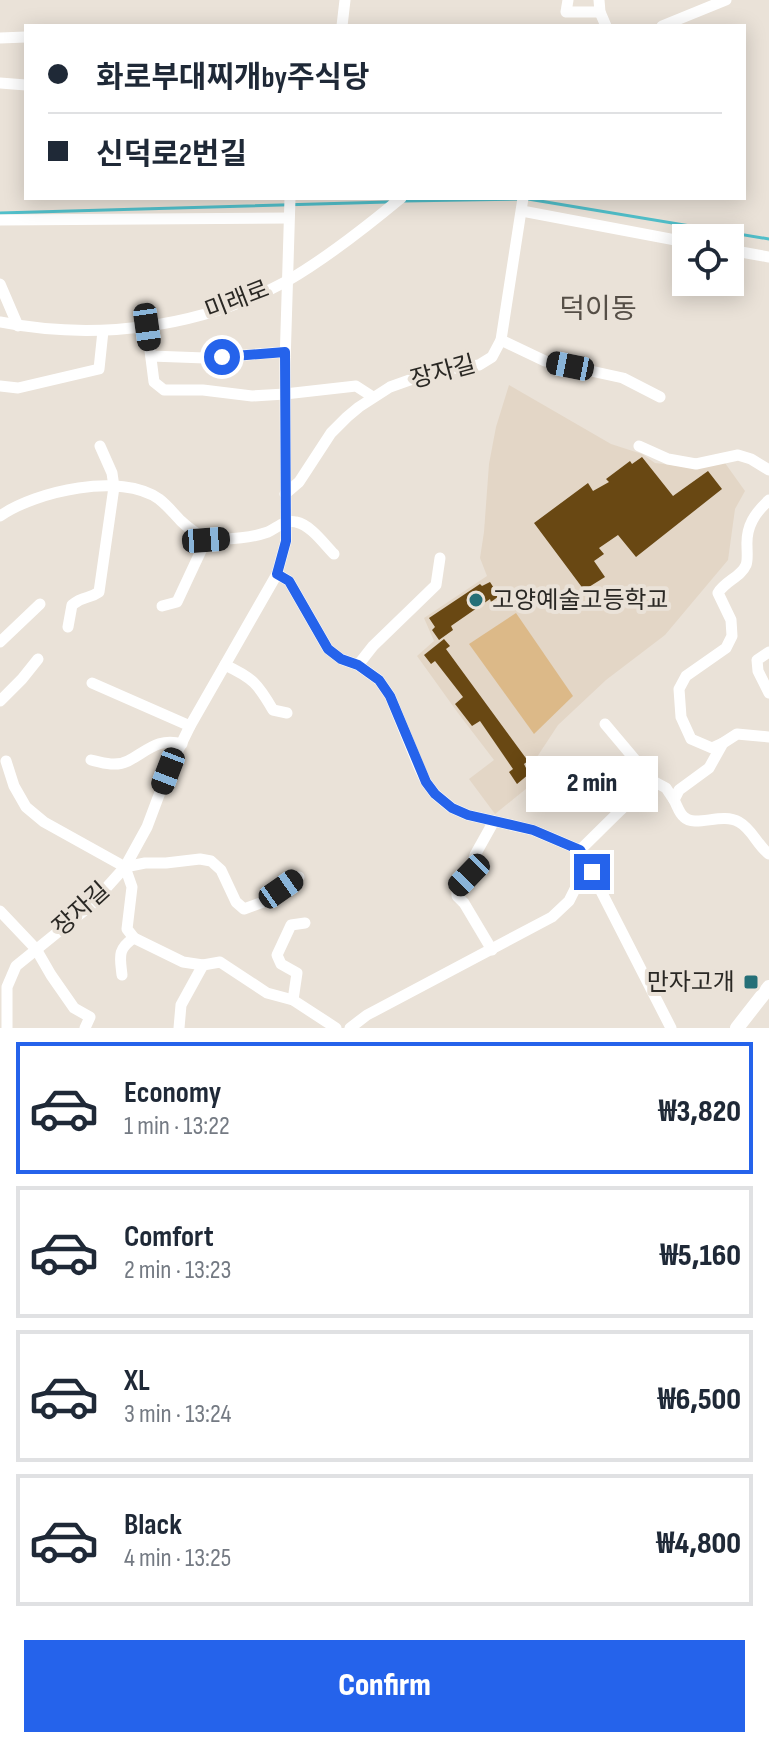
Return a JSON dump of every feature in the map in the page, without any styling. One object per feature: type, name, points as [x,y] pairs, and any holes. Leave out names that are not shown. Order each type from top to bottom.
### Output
[{"type":"main road","points":[[737,1028],[768,992]]},
{"type":"street","points":[[342,24],[345,0]]},
{"type":"street","points":[[568,0],[566,12],[600,6]]},
{"type":"street","points":[[667,24],[726,0]]},
{"type":"street","points":[[0,38],[24,37]]},
{"type":"street","points":[[0,83],[24,85]]},
{"type":"street","name":"장자길","points":[[7,1028],[7,987],[16,966],[90,906],[125,867],[147,827],[168,771],[190,726],[277,574],[286,541],[285,352],[290,200]]},
{"type":"street","name":"미래로","points":[[0,322],[18,326],[103,331],[167,324],[215,310],[288,280],[341,245],[399,200]]},
{"type":"street","points":[[522,205],[672,239]]},
{"type":"street","name":"장자길","points":[[285,494],[299,482],[331,433],[373,397],[418,377],[479,365],[492,357],[501,340],[522,205]]},
{"type":"street","points":[[0,220],[288,215]]},
{"type":"street","points":[[744,253],[769,257]]},
{"type":"street","points":[[0,284],[18,326]]},
{"type":"street","points":[[147,327],[154,382],[164,390],[203,390],[252,396],[356,386],[373,397]]},
{"type":"street","points":[[0,386],[18,388],[99,369],[103,331]]},
{"type":"street","points":[[501,340],[545,361],[623,378],[660,397]]},
{"type":"street","points":[[151,356],[205,358],[285,352]]},
{"type":"street","points":[[68,627],[72,605],[81,597],[92,597],[99,592],[114,487],[112,473],[100,446]]},
{"type":"street","points":[[639,446],[668,459],[696,464],[738,455],[769,470]]},
{"type":"street","points":[[0,516],[32,501],[72,489],[92,485],[114,487],[139,490],[159,499],[184,524],[206,540],[251,536],[285,522],[296,522],[308,528],[334,554]]},
{"type":"street","points":[[769,500],[749,525],[747,563],[718,593],[731,620],[732,636],[726,648],[686,676],[679,689],[681,717],[691,739],[700,745],[712,748],[737,734],[769,737]]},
{"type":"street","points":[[162,606],[177,602],[206,540]]},
{"type":"street","points":[[358,665],[373,646],[436,585],[440,558]]},
{"type":"street","points":[[277,574],[289,581],[328,649],[379,680],[390,696],[419,767],[435,794],[452,808],[468,815],[533,830],[580,850],[671,1028]]},
{"type":"street","points":[[0,642],[40,604]]},
{"type":"street","points":[[769,652],[757,660],[758,671],[769,693]]},
{"type":"street","points":[[0,701],[38,659]]},
{"type":"street","points":[[225,665],[246,674],[260,687],[273,710],[287,713]]},
{"type":"street","points":[[92,683],[190,726]]},
{"type":"street","points":[[605,724],[653,781],[666,788],[682,816],[689,820],[725,817],[736,820],[748,828],[769,854]]},
{"type":"street","points":[[91,760],[108,765],[126,762],[146,749],[170,741],[182,744]]},
{"type":"street","points":[[674,800],[679,790],[709,768],[723,743]]},
{"type":"street","name":"장자길","points":[[6,761],[14,786],[26,807],[44,822],[125,867],[200,859],[211,861],[221,870],[236,902],[244,909],[263,902],[299,877]]},
{"type":"street","points":[[580,850],[653,781]]},
{"type":"street","points":[[492,950],[457,896],[457,887],[469,875],[475,855],[494,821]]},
{"type":"street","points":[[125,867],[132,887],[127,929],[134,938],[183,962],[203,965],[220,962],[267,993],[293,1000],[332,1027]]},
{"type":"street","points":[[350,1028],[367,1015],[552,917],[592,872]]},
{"type":"street","points":[[0,911],[36,949]]},
{"type":"street","points":[[293,1000],[297,973],[281,964],[277,955],[291,925],[305,923]]},
{"type":"street","points":[[122,975],[120,954],[124,944],[134,938]]},
{"type":"street","name":"장자길","points":[[36,949],[74,1008],[90,1017],[85,1028]]},
{"type":"street","points":[[179,1028],[181,1005],[203,965]]},
{"type":"shaded area","points":[[509,385],[611,444],[642,454],[655,463],[697,468],[725,463],[745,491],[735,509],[728,560],[665,635],[606,680],[558,725],[537,757],[543,775],[495,814],[469,779],[494,760],[417,656],[434,641],[424,618],[487,576],[480,558],[489,464]]},
{"type":"shaded area","points":[[516,613],[573,696],[534,734],[469,644]]},
{"type":"building","points":[[642,457],[673,496],[708,471],[722,489],[636,557],[618,535],[599,548],[604,554],[594,561],[605,577],[584,590],[534,523],[588,483],[593,491],[609,482],[606,479],[630,461],[632,464]]},
{"type":"building","points":[[490,582],[499,596],[451,626],[453,630],[439,640],[429,618],[480,584]]},
{"type":"building","points":[[444,639],[450,646],[446,649],[528,761],[524,764],[529,774],[517,784],[509,772],[513,769],[480,721],[472,726],[455,704],[463,697],[435,661],[431,664],[424,655]]},
{"type":"waterway","points":[[404,201],[462,200]]},
{"type":"waterway","points":[[534,200],[769,239]]},
{"type":"waterway","points":[[0,213],[388,202]]},
{"type":"place","name":"고양예술고등학교","points":[[476,600]]},
{"type":"place","name":"만자고개","points":[[751,982]]},
{"type":"district","name":"덕이동","points":[[598,309]]},
{"type":"route","points":[[222,357],[285,352],[286,541],[277,574],[289,581],[328,649],[379,680],[390,696],[419,767],[435,794],[452,808],[468,815],[533,830],[580,850],[592,872]]}]
